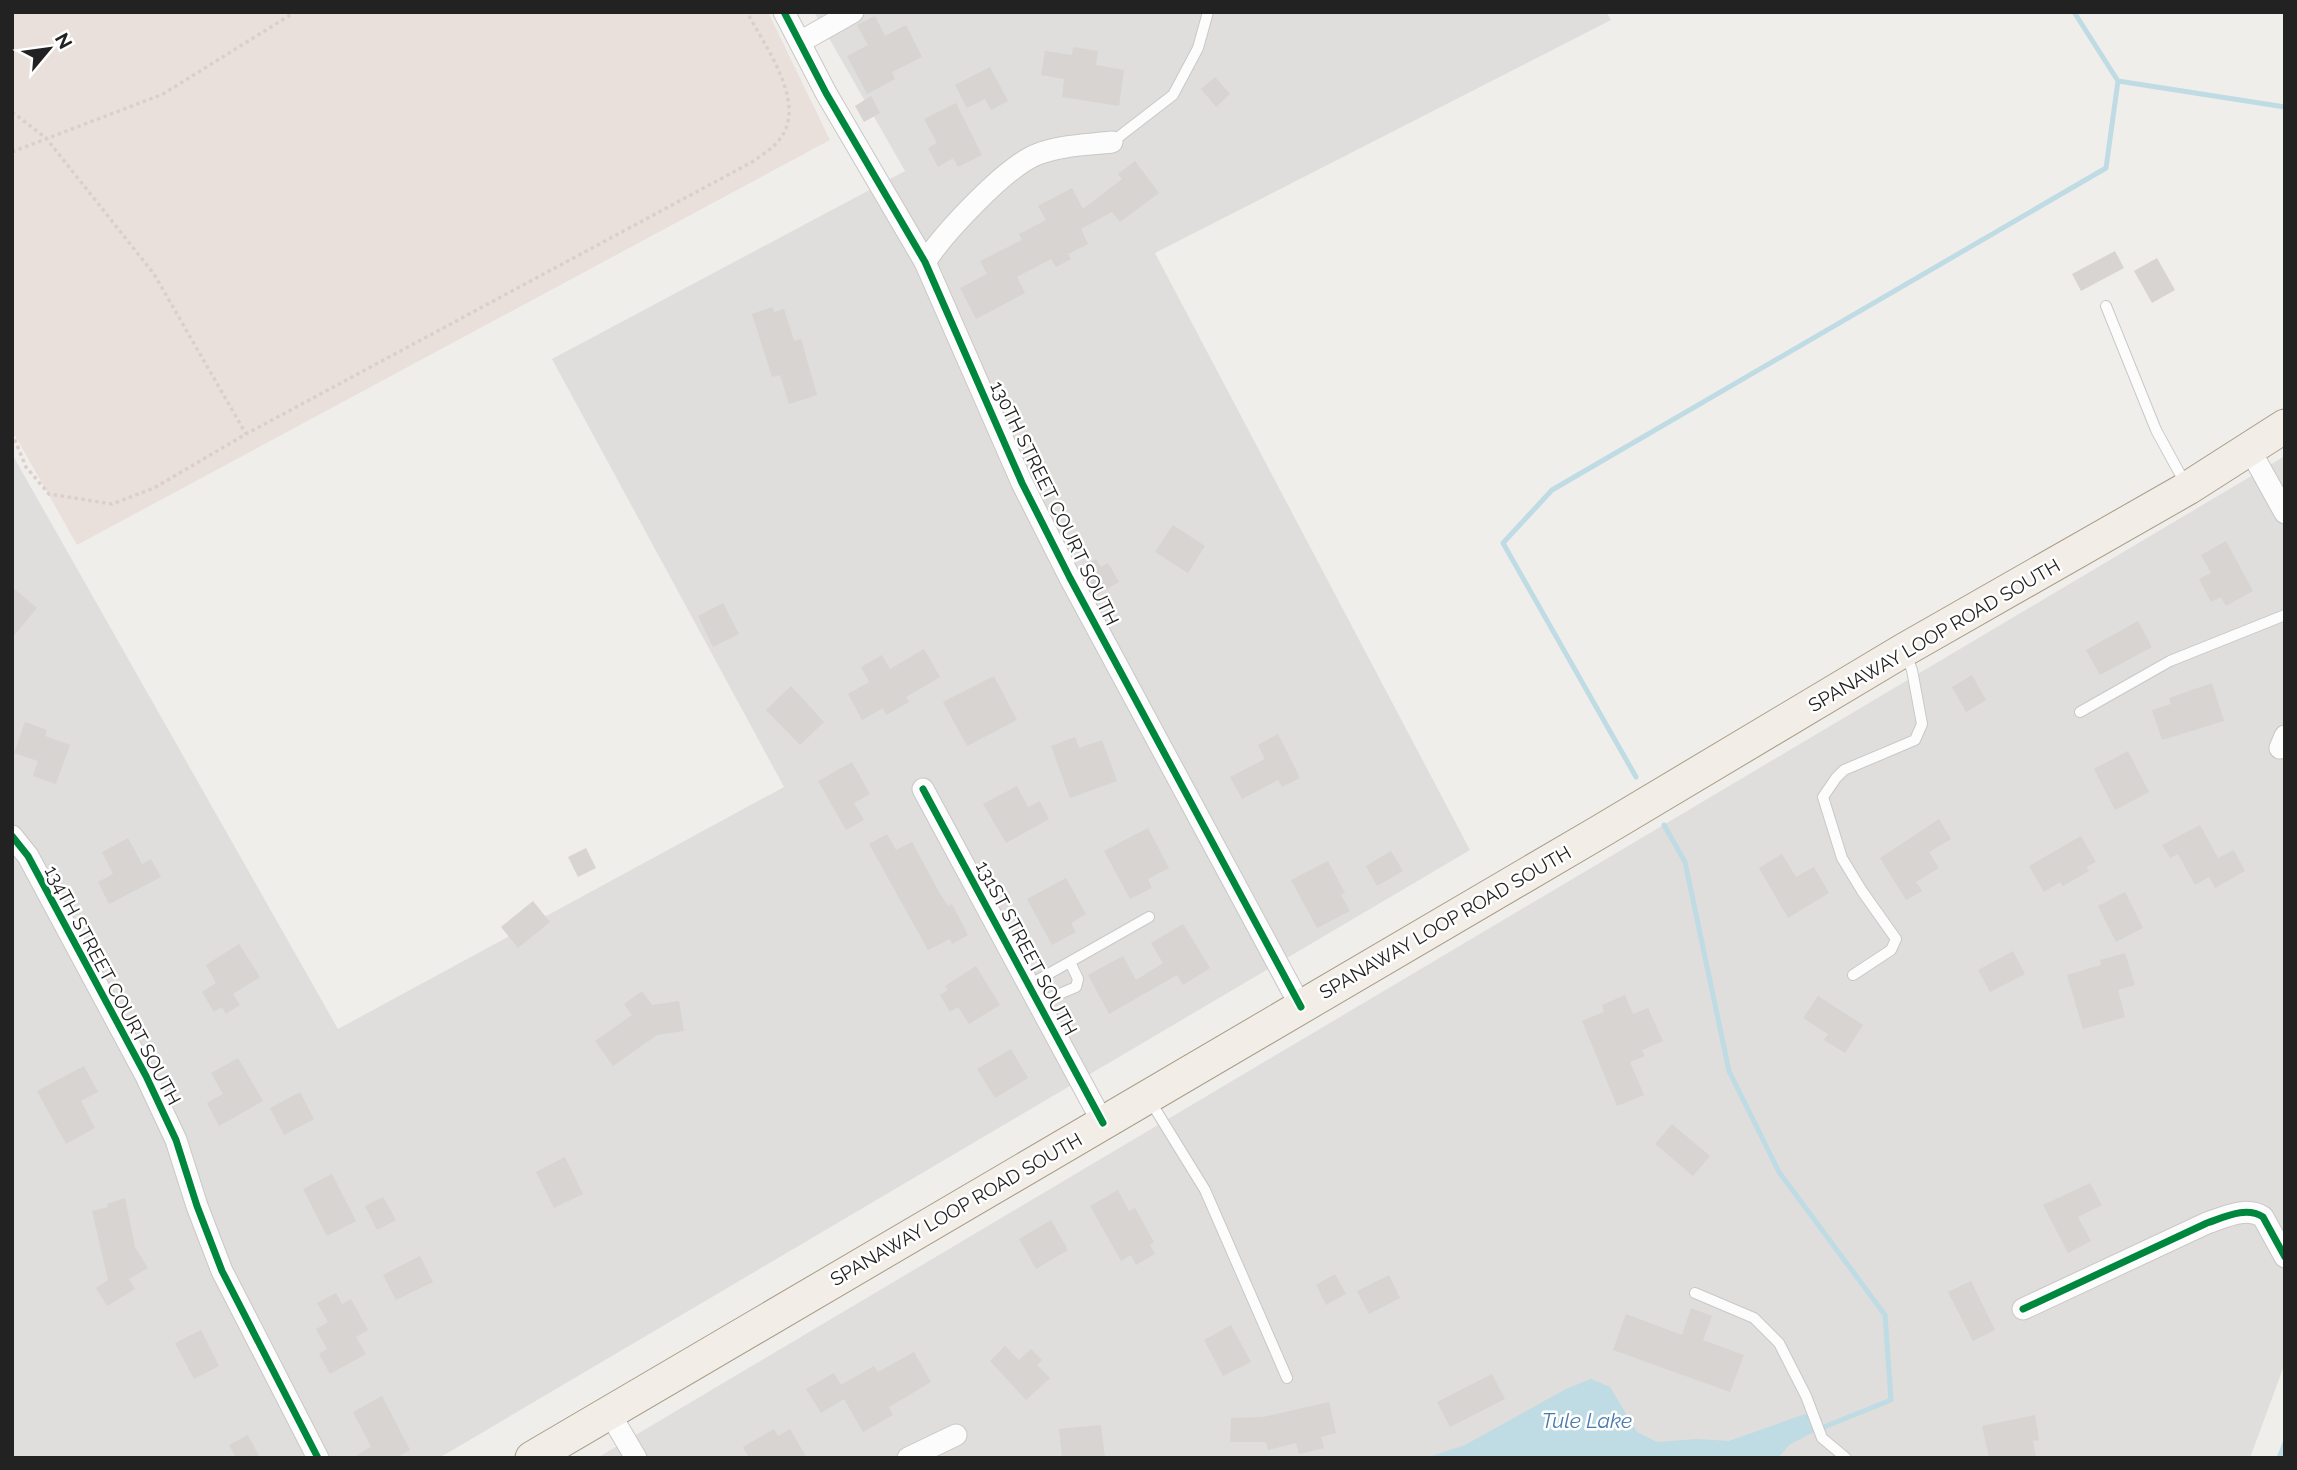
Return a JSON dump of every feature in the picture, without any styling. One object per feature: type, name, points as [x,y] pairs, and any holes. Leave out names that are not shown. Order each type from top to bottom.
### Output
[{"type":"main road","name":"SPANAWAY LOOP ROAD SOUTH","points":[[531,1458],[1301,1007],[1903,650],[2188,488],[2285,426]]},
{"type":"street","name":"130TH STREET COURT SOUTH","points":[[784,12],[826,93],[925,262],[1023,483],[1070,578],[1301,1007]]},
{"type":"street","points":[[800,42],[853,12]]},
{"type":"street","points":[[925,262],[937,244],[995,186],[1034,156],[1052,149],[1112,142]]},
{"type":"street","points":[[2250,450],[2285,513]]},
{"type":"street","name":"131ST STREET SOUTH","points":[[923,789],[1103,1123]]},
{"type":"street","name":"134TH STREET COURT SOUTH","points":[[12,836],[28,856],[146,1076],[176,1140],[222,1271],[318,1458]]},
{"type":"street","points":[[2023,1309],[2195,1228],[2238,1213],[2249,1212],[2263,1217],[2285,1257]]},
{"type":"street","points":[[609,1412],[635,1458]]},
{"type":"street","points":[[908,1458],[956,1435]]},
{"type":"lane","points":[[1112,142],[1173,95],[1198,48],[1209,12]]},
{"type":"lane","points":[[2106,306],[2156,430],[2188,488]]},
{"type":"lane","points":[[2080,712],[2170,661],[2285,615]]},
{"type":"lane","points":[[1853,975],[1891,950],[1896,939],[1842,858],[1823,797],[1844,770],[1915,740],[1922,724],[1912,670],[1903,650]]},
{"type":"lane","points":[[1034,994],[1070,962],[1149,918]]},
{"type":"lane","points":[[1034,994],[1076,987],[1078,979],[1070,962]]},
{"type":"lane","points":[[1147,1097],[1205,1190],[1287,1378]]},
{"type":"lane","points":[[1695,1293],[1754,1318],[1779,1343],[1806,1396],[1822,1438],[1846,1458]]},
{"type":"path","points":[[12,152],[163,94],[295,12]]},
{"type":"path","points":[[12,433],[26,467],[49,494],[112,505],[155,488],[246,434],[765,153],[786,129],[790,114],[789,96],[747,12]]},
{"type":"path","points":[[12,111],[46,138],[154,274],[246,434]]},
{"type":"shaded area","points":[[12,12],[768,12],[830,140],[77,545],[12,430]]},
{"type":"shaded area","points":[[814,12],[1606,12],[1611,20],[1155,253],[1470,850],[439,1458],[12,1458],[12,454],[338,1029],[784,787],[552,359],[905,171]]},
{"type":"shaded area","points":[[2285,456],[2285,1363],[2250,1458],[597,1458]]},
{"type":"water","name":"Tule Lake","points":[[1591,1379],[1610,1387],[1637,1432],[1657,1442],[1697,1439],[1729,1441],[1805,1414],[1822,1419],[1819,1429],[1789,1445],[1778,1458],[1426,1458],[1465,1445],[1566,1389]]},
{"type":"building","points":[[875,16],[885,36],[906,25],[922,57],[892,72],[895,79],[867,94],[847,56],[868,45],[857,25]]},
{"type":"building","points":[[1073,47],[1098,51],[1096,65],[1124,70],[1119,106],[1062,97],[1064,79],[1041,75],[1045,51],[1072,55]]},
{"type":"building","points":[[990,67],[1008,101],[991,110],[985,99],[967,108],[955,85]]},
{"type":"building","points":[[1215,77],[1230,94],[1216,107],[1201,89]]},
{"type":"building","points":[[871,96],[880,113],[864,122],[855,106]]},
{"type":"building","points":[[956,103],[982,155],[958,167],[953,158],[938,167],[928,148],[937,143],[924,119]]},
{"type":"building","points":[[1135,161],[1159,193],[1120,222],[1112,212],[1081,229],[1088,244],[1068,254],[1071,259],[1056,267],[1051,259],[1017,277],[1025,293],[976,319],[960,288],[987,274],[980,261],[1022,240],[1019,234],[1046,220],[1038,206],[1072,188],[1083,209],[1122,179],[1118,174]]},
{"type":"building","points":[[2115,251],[2124,268],[2081,291],[2072,274]]},
{"type":"building","points":[[2157,258],[2175,290],[2152,303],[2134,271]]},
{"type":"building","points":[[772,307],[774,312],[784,309],[794,341],[801,339],[817,395],[789,404],[780,375],[772,377],[752,314]]},
{"type":"building","points":[[1173,525],[1205,546],[1188,573],[1155,552]]},
{"type":"building","points":[[2226,541],[2253,591],[2226,606],[2221,597],[2211,602],[2199,579],[2211,573],[2201,555]]},
{"type":"building","points":[[1096,559],[1101,567],[1108,563],[1119,582],[1095,596],[1080,568]]},
{"type":"building","points":[[12,587],[37,608],[12,638]]},
{"type":"building","points":[[723,603],[739,634],[713,647],[698,616]]},
{"type":"building","points":[[2138,621],[2152,647],[2100,675],[2086,650]]},
{"type":"building","points":[[924,649],[940,677],[906,697],[909,702],[886,715],[883,708],[862,720],[848,694],[869,682],[861,667],[882,655],[890,669]]},
{"type":"building","points":[[1972,675],[1986,700],[1966,712],[1952,687]]},
{"type":"building","points":[[994,676],[1017,720],[967,746],[943,702]]},
{"type":"building","points":[[2212,683],[2224,721],[2162,740],[2152,710],[2171,704],[2169,698]]},
{"type":"building","points":[[791,686],[824,722],[800,745],[766,710]]},
{"type":"building","points":[[25,722],[47,730],[45,736],[70,745],[56,784],[33,776],[38,761],[14,753]]},
{"type":"building","points":[[1278,734],[1300,778],[1282,787],[1278,780],[1242,799],[1230,777],[1265,759],[1258,745]]},
{"type":"building","points":[[1075,737],[1079,748],[1102,740],[1117,781],[1070,798],[1051,746]]},
{"type":"building","points":[[2128,751],[2149,792],[2115,810],[2094,769]]},
{"type":"building","points":[[852,762],[870,794],[854,803],[864,820],[846,830],[818,781]]},
{"type":"building","points":[[1017,786],[1028,807],[1040,801],[1049,819],[1006,843],[983,804]]},
{"type":"building","points":[[1939,819],[1951,839],[1929,852],[1939,868],[1916,882],[1922,891],[1906,900],[1880,858]]},
{"type":"building","points":[[2200,825],[2218,858],[2234,850],[2245,871],[2215,888],[2209,877],[2195,885],[2178,854],[2170,858],[2162,845]]},
{"type":"building","points":[[1148,828],[1169,868],[1148,879],[1152,888],[1130,899],[1104,851]]},
{"type":"building","points":[[887,834],[896,850],[912,842],[939,892],[948,906],[952,904],[968,935],[952,944],[950,939],[928,950],[869,844]]},
{"type":"building","points":[[2081,836],[2096,862],[2086,867],[2089,871],[2063,886],[2060,882],[2044,892],[2029,866]]},
{"type":"building","points":[[128,838],[142,864],[151,859],[161,877],[109,904],[98,882],[113,874],[102,852]]},
{"type":"building","points":[[586,848],[596,868],[578,877],[568,857]]},
{"type":"building","points":[[1391,851],[1403,871],[1377,886],[1366,866]]},
{"type":"building","points":[[1782,854],[1796,877],[1814,867],[1829,893],[1788,918],[1759,868]]},
{"type":"building","points":[[1328,861],[1345,893],[1341,895],[1350,911],[1317,928],[1291,880]]},
{"type":"building","points":[[1066,878],[1086,914],[1071,923],[1076,932],[1052,945],[1027,899]]},
{"type":"building","points":[[2125,892],[2143,928],[2116,942],[2098,906]]},
{"type":"building","points":[[533,901],[550,922],[518,948],[501,927]]},
{"type":"building","points":[[1183,924],[1210,968],[1183,985],[1177,975],[1109,1014],[1088,975],[1123,956],[1136,980],[1163,963],[1151,943]]},
{"type":"building","points":[[239,944],[260,977],[233,994],[240,1005],[226,1014],[222,1007],[214,1012],[202,992],[216,983],[206,965]]},
{"type":"building","points":[[2013,951],[2025,974],[1990,992],[1978,970]]},
{"type":"building","points":[[2125,953],[2135,985],[2118,990],[2125,1017],[2083,1029],[2067,975],[2101,965],[2100,960]]},
{"type":"building","points":[[976,966],[1000,1005],[969,1024],[958,1007],[950,1012],[940,995],[948,990],[945,986]]},
{"type":"building","points":[[642,991],[652,1005],[679,1001],[684,1031],[657,1035],[613,1066],[595,1041],[632,1015],[624,1004]]},
{"type":"building","points":[[1625,995],[1633,1014],[1648,1008],[1663,1041],[1642,1050],[1645,1056],[1630,1062],[1644,1095],[1617,1106],[1582,1021],[1604,1012],[1602,1005]]},
{"type":"building","points":[[1818,996],[1863,1025],[1845,1053],[1824,1040],[1828,1034],[1803,1018]]},
{"type":"building","points":[[1011,1049],[1028,1078],[995,1098],[977,1069]]},
{"type":"building","points":[[238,1058],[263,1101],[219,1126],[207,1103],[223,1094],[211,1073]]},
{"type":"building","points":[[84,1066],[98,1092],[81,1101],[95,1128],[66,1144],[37,1091]]},
{"type":"building","points":[[300,1092],[314,1119],[284,1135],[270,1108]]},
{"type":"building","points":[[1672,1124],[1710,1156],[1693,1176],[1655,1144]]},
{"type":"building","points":[[565,1157],[583,1194],[554,1208],[536,1172]]},
{"type":"building","points":[[332,1174],[356,1221],[327,1236],[303,1189]]},
{"type":"building","points":[[2090,1183],[2102,1205],[2078,1217],[2091,1241],[2068,1253],[2043,1205]]},
{"type":"building","points":[[1118,1190],[1129,1211],[1135,1208],[1154,1242],[1150,1245],[1155,1254],[1136,1265],[1131,1255],[1121,1261],[1090,1206]]},
{"type":"building","points":[[383,1197],[396,1220],[377,1230],[365,1206]]},
{"type":"building","points":[[125,1198],[135,1247],[148,1268],[129,1279],[135,1289],[107,1306],[96,1288],[108,1280],[92,1211],[108,1207],[107,1204]]},
{"type":"building","points":[[1051,1220],[1068,1250],[1036,1269],[1019,1239]]},
{"type":"building","points":[[420,1256],[433,1282],[396,1300],[383,1275]]},
{"type":"building","points":[[1335,1274],[1346,1294],[1326,1305],[1316,1285]]},
{"type":"building","points":[[1389,1275],[1400,1298],[1369,1314],[1357,1291]]},
{"type":"building","points":[[1971,1281],[1995,1330],[1973,1341],[1948,1292]]},
{"type":"building","points":[[336,1293],[342,1304],[351,1299],[368,1330],[356,1337],[366,1354],[330,1374],[319,1354],[327,1349],[316,1329],[328,1322],[317,1303]]},
{"type":"building","points":[[1691,1308],[1712,1316],[1703,1340],[1744,1355],[1730,1392],[1613,1350],[1626,1314],[1682,1335]]},
{"type":"building","points":[[1231,1325],[1251,1362],[1223,1376],[1204,1340]]},
{"type":"building","points":[[201,1330],[219,1366],[194,1379],[175,1343]]},
{"type":"building","points":[[1005,1346],[1019,1360],[1031,1349],[1042,1360],[1037,1365],[1050,1378],[1026,1400],[990,1361]]},
{"type":"building","points":[[914,1352],[931,1382],[889,1407],[893,1415],[863,1432],[844,1399],[821,1413],[806,1389],[834,1373],[841,1385],[874,1366],[878,1372]]},
{"type":"building","points":[[1492,1374],[1505,1399],[1450,1427],[1437,1402]]},
{"type":"building","points":[[382,1396],[410,1450],[396,1458],[352,1458],[371,1447],[353,1412]]},
{"type":"building","points":[[1329,1402],[1336,1433],[1321,1437],[1324,1448],[1299,1454],[1296,1443],[1268,1450],[1266,1442],[1230,1442],[1231,1418],[1263,1417]]},
{"type":"building","points":[[2035,1415],[2039,1440],[2033,1441],[2036,1458],[1989,1458],[1982,1426]]},
{"type":"building","points":[[1101,1425],[1105,1458],[1062,1458],[1059,1429]]},
{"type":"building","points":[[774,1429],[778,1436],[790,1429],[807,1458],[749,1458],[743,1447]]},
{"type":"building","points":[[248,1435],[260,1458],[236,1458],[229,1445]]},
{"type":"waterway","points":[[2074,12],[2118,81],[2285,107]]},
{"type":"waterway","points":[[1636,777],[1503,543],[1552,490],[2106,168],[2118,81]]},
{"type":"waterway","points":[[1664,825],[1685,862],[1729,1071],[1779,1172],[1885,1315],[1891,1400],[1819,1429]]},
{"type":"waterway","points":[[2279,1458],[2285,1443]]},
{"type":"cycle path","points":[[784,12],[826,93],[925,262],[1022,483],[1070,578],[1301,1007]]},
{"type":"cycle path","points":[[923,789],[1103,1123]]},
{"type":"cycle path","points":[[12,836],[28,856],[146,1076],[176,1140],[222,1271],[318,1458]]},
{"type":"cycle path","points":[[2023,1309],[2207,1223],[2243,1212],[2263,1217],[2285,1257]]}]
